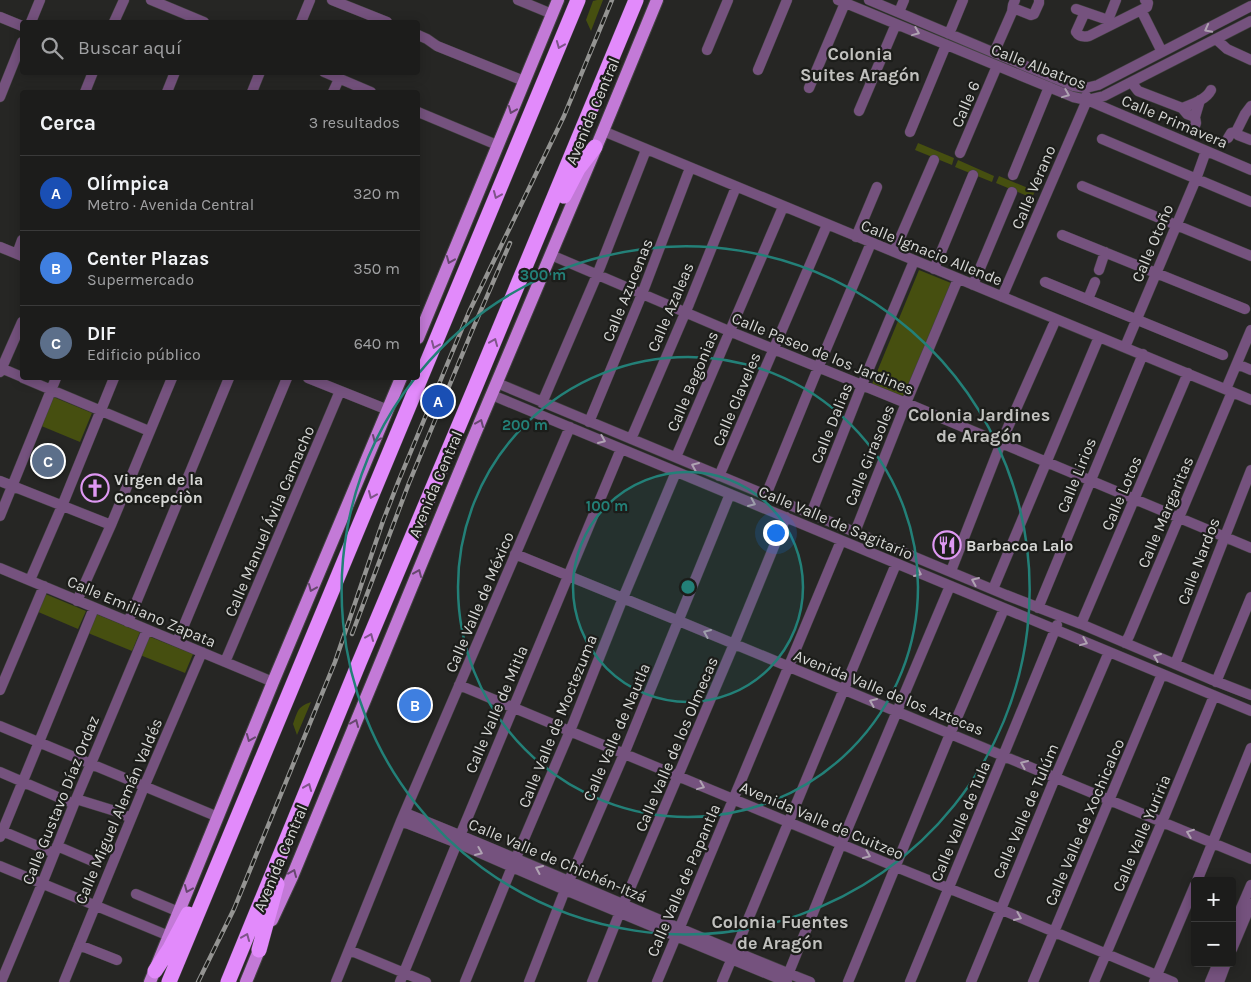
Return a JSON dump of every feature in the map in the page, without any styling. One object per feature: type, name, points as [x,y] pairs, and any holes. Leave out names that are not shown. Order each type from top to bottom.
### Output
[{"type":"highway","points":[[420,380],[578,0]]},
{"type":"highway","name":"Avenida Central","points":[[228,982],[636,0]]},
{"type":"highway","points":[[539,232],[564,196],[578,169],[595,147]]},
{"type":"highway","points":[[169,982],[420,380]]},
{"type":"highway","points":[[259,950],[292,826]]},
{"type":"highway","points":[[152,976],[170,948],[191,908],[212,880]]},
{"type":"main road","points":[[420,333],[558,0]]},
{"type":"main road","name":"Avenida Central","points":[[246,982],[657,0]]},
{"type":"main road","points":[[152,976],[400,380]]},
{"type":"street","points":[[31,20],[40,0]]},
{"type":"street","points":[[115,20],[124,0]]},
{"type":"street","points":[[151,0],[195,20]]},
{"type":"street","points":[[302,20],[310,0]]},
{"type":"street","points":[[332,0],[382,20]]},
{"type":"street","points":[[518,0],[552,14]]},
{"type":"street","points":[[707,50],[728,0]]},
{"type":"street","points":[[758,70],[786,0]]},
{"type":"street","name":"Calle Albatros","points":[[869,0],[1074,86],[1086,88],[1098,85],[1251,6]]},
{"type":"street","points":[[899,12],[904,0]]},
{"type":"street","points":[[949,34],[963,0]]},
{"type":"street","points":[[994,53],[1014,4],[1031,15],[1034,14],[1039,0]]},
{"type":"street","points":[[1109,22],[1116,0]]},
{"type":"street","points":[[809,88],[842,1]]},
{"type":"street","name":"Calle Albatros","points":[[842,1],[1073,98],[1087,100],[1098,98],[1132,83],[1251,21]]},
{"type":"street","points":[[1109,22],[1080,11],[1077,34],[1085,37],[1089,36],[1109,22],[1143,5],[1162,52]]},
{"type":"street","points":[[0,17],[20,25]]},
{"type":"street","points":[[859,111],[896,24]]},
{"type":"street","points":[[420,36],[437,46],[524,81]]},
{"type":"street","points":[[1216,39],[1227,49],[1251,60]]},
{"type":"street","points":[[910,132],[946,45]]},
{"type":"street","points":[[0,95],[20,47]]},
{"type":"street","name":"Calle 6","points":[[960,153],[998,66]]},
{"type":"street","points":[[86,90],[92,75]]},
{"type":"street","points":[[168,90],[174,75]]},
{"type":"street","points":[[253,90],[259,75]]},
{"type":"street","points":[[332,75],[366,90]]},
{"type":"street","points":[[334,90],[339,78]]},
{"type":"street","points":[[1132,83],[1138,91],[1182,108],[1186,114],[1195,117]]},
{"type":"street","points":[[1013,175],[1048,87]]},
{"type":"street","name":"Calle Verano","points":[[1002,297],[1087,100],[1086,88]]},
{"type":"street","points":[[1182,108],[1200,100],[1209,94],[1211,90]]},
{"type":"street","name":"Calle Primavera","points":[[1087,100],[1251,170]]},
{"type":"street","points":[[1194,129],[1200,100]]},
{"type":"street","points":[[1250,109],[1232,135],[1238,135],[1251,140]]},
{"type":"street","points":[[420,113],[497,145]]},
{"type":"street","name":"Calle Ignacio Allende","points":[[603,131],[1251,400]]},
{"type":"street","points":[[1102,139],[1251,202]]},
{"type":"street","points":[[542,403],[597,275],[646,150]]},
{"type":"street","name":"Calle Otoño","points":[[1125,347],[1206,151]]},
{"type":"street","points":[[894,252],[934,160]]},
{"type":"street","name":"Calle Azucenas","points":[[589,422],[642,294],[690,168]]},
{"type":"street","points":[[934,269],[973,176]]},
{"type":"street","points":[[1082,186],[1251,256]]},
{"type":"street","name":"Calle Azaleas","points":[[631,439],[736,187]]},
{"type":"street","points":[[856,236],[877,187]]},
{"type":"street","points":[[973,285],[1012,192]]},
{"type":"street","name":"Calle Begonias","points":[[676,457],[783,207]]},
{"type":"street","name":"Calle Claveles","points":[[719,476],[828,225]]},
{"type":"street","points":[[1062,235],[1245,309]]},
{"type":"street","points":[[766,495],[871,243]]},
{"type":"street","points":[[0,247],[20,255]]},
{"type":"street","points":[[1099,270],[1106,252]]},
{"type":"street","name":"Calle Paseo de los Jardines","points":[[551,255],[729,332],[906,403],[1251,548]]},
{"type":"street","name":"Calle Dalias","points":[[811,514],[914,261]]},
{"type":"street","name":"Calle Girasoles","points":[[855,532],[958,279]]},
{"type":"street","points":[[1045,282],[1223,355]]},
{"type":"street","points":[[1088,299],[1095,282]]},
{"type":"street","points":[[951,571],[1001,443],[1056,319]]},
{"type":"street","points":[[20,327],[1,370],[20,376]]},
{"type":"street","name":"Calle Margaritas","points":[[1125,643],[1179,518],[1229,390],[1236,364],[1251,330]]},
{"type":"street","points":[[993,589],[1098,336]]},
{"type":"street","name":"Calle Lirios","points":[[1038,608],[1143,354]]},
{"type":"street","points":[[1236,364],[1251,370]]},
{"type":"street","name":"Calle Lotos","points":[[1081,624],[1188,373]]},
{"type":"street","points":[[30,380],[149,431]]},
{"type":"street","points":[[0,516],[55,380]]},
{"type":"street","points":[[30,580],[113,380]]},
{"type":"street","points":[[77,601],[171,380]]},
{"type":"street","points":[[128,622],[228,380]]},
{"type":"street","points":[[177,642],[286,380]]},
{"type":"street","points":[[313,380],[388,410]]},
{"type":"street","name":"Calle Valle de Sagitario","points":[[495,389],[542,403],[676,457],[1251,695]]},
{"type":"street","name":"Calle Valle de Sagitario","points":[[495,389],[570,427],[621,449],[1251,712]]},
{"type":"street","name":"Calle Manuel Ávila Camacho","points":[[225,662],[340,391]]},
{"type":"street","name":"Calle Valle de México","points":[[336,982],[403,817],[570,427]]},
{"type":"street","name":"Calle Valle de Mitla","points":[[402,977],[621,449]]},
{"type":"street","name":"Calle Nardos","points":[[1175,664],[1251,470]]},
{"type":"street","name":"Calle Valle de Moctezuma","points":[[465,982],[676,472]]},
{"type":"street","points":[[0,481],[110,525]]},
{"type":"street","name":"Calle Valle de Nautla","points":[[529,982],[730,494]]},
{"type":"street","name":"Calle Valle de los Olmecas","points":[[592,982],[786,517]]},
{"type":"street","name":"Calle Valle de Papantla","points":[[657,982],[842,541]]},
{"type":"street","name":"Avenida Valle de los Aztecas","points":[[516,554],[1251,859]]},
{"type":"street","points":[[722,982],[896,564]]},
{"type":"street","name":"Calle Emiliano Zapata","points":[[0,568],[273,682]]},
{"type":"street","points":[[0,690],[44,586]]},
{"type":"street","points":[[787,980],[896,712],[950,586]]},
{"type":"street","points":[[1216,682],[1251,597]]},
{"type":"street","points":[[92,861],[1,832],[94,608]]},
{"type":"street","points":[[848,982],[950,734],[1004,609]]},
{"type":"street","name":"Calle Valle de Tula","points":[[910,982],[1061,616]]},
{"type":"street","name":"Calle Gustavo Díaz Ordaz","points":[[1,982],[147,630]]},
{"type":"street","name":"Calle Miguel Alemán Valdés","points":[[64,982],[202,652]]},
{"type":"street","name":"Calle Valle de Tulúm","points":[[971,982],[1055,778],[1110,652]]},
{"type":"street","name":"Calle Valle de Xochicalco","points":[[1033,982],[1162,674]]},
{"type":"street","name":"Avenida Valle de Cuitzeo","points":[[460,685],[1000,909],[1106,954],[1155,978],[1173,982]]},
{"type":"street","name":"Calle Valle Yuriria","points":[[1094,982],[1214,696]]},
{"type":"street","points":[[0,726],[218,817]]},
{"type":"street","points":[[1199,877],[1251,748]]},
{"type":"street","points":[[0,772],[75,802],[115,811],[132,818]]},
{"type":"street","name":"Calle Valle de Chichén-Itzá","points":[[403,817],[733,954],[787,980],[810,982]]},
{"type":"street","points":[[0,866],[169,936]]},
{"type":"street","points":[[1235,922],[1251,885]]},
{"type":"street","points":[[136,894],[179,912]]},
{"type":"street","points":[[1155,978],[1191,894]]},
{"type":"street","points":[[1236,940],[1251,904]]},
{"type":"street","points":[[79,945],[117,960]]},
{"type":"street","points":[[349,950],[402,977],[426,982]]},
{"type":"street","points":[[1210,982],[1216,967]]},
{"type":"street","points":[[1219,982],[1225,967]]},
{"type":"green space","points":[[603,0],[591,31],[586,20],[593,1]]},
{"type":"green space","points":[[918,143],[954,158],[952,165],[915,150]]},
{"type":"green space","points":[[958,160],[994,176],[992,182],[955,167]]},
{"type":"green space","points":[[999,176],[1035,191],[1032,198],[996,183]]},
{"type":"green space","points":[[919,270],[951,283],[905,397],[872,384]]},
{"type":"green space","points":[[51,396],[92,413],[80,442],[39,425]]},
{"type":"green space","points":[[43,593],[86,611],[78,629],[36,611]]},
{"type":"green space","points":[[96,614],[140,632],[132,651],[88,633]]},
{"type":"green space","points":[[148,636],[193,654],[185,673],[140,655]]},
{"type":"green space","points":[[311,702],[297,735],[293,724],[297,713],[300,708]]},
{"type":"railway","points":[[198,982],[234,909],[335,662],[383,521],[469,312],[564,116],[612,0]]},
{"type":"railway","points":[[352,634],[409,483],[510,243]]},
{"type":"place","name":"Olímpica","points":[[438,401]]},
{"type":"place","name":"DIF","points":[[48,461]]},
{"type":"place","name":"Virgen de la Concepciòn","points":[[95,488]]},
{"type":"place","name":"Barbacoa Lalo","points":[[947,545]]},
{"type":"place","name":"Center Plazas","points":[[415,705]]},
{"type":"district","name":"Colonia Suites Aragón","points":[[860,64]]},
{"type":"district","name":"Colonia Jardines de Aragón","points":[[979,425]]},
{"type":"district","name":"Colonia Fuentes de Aragón","points":[[780,932]]}]
